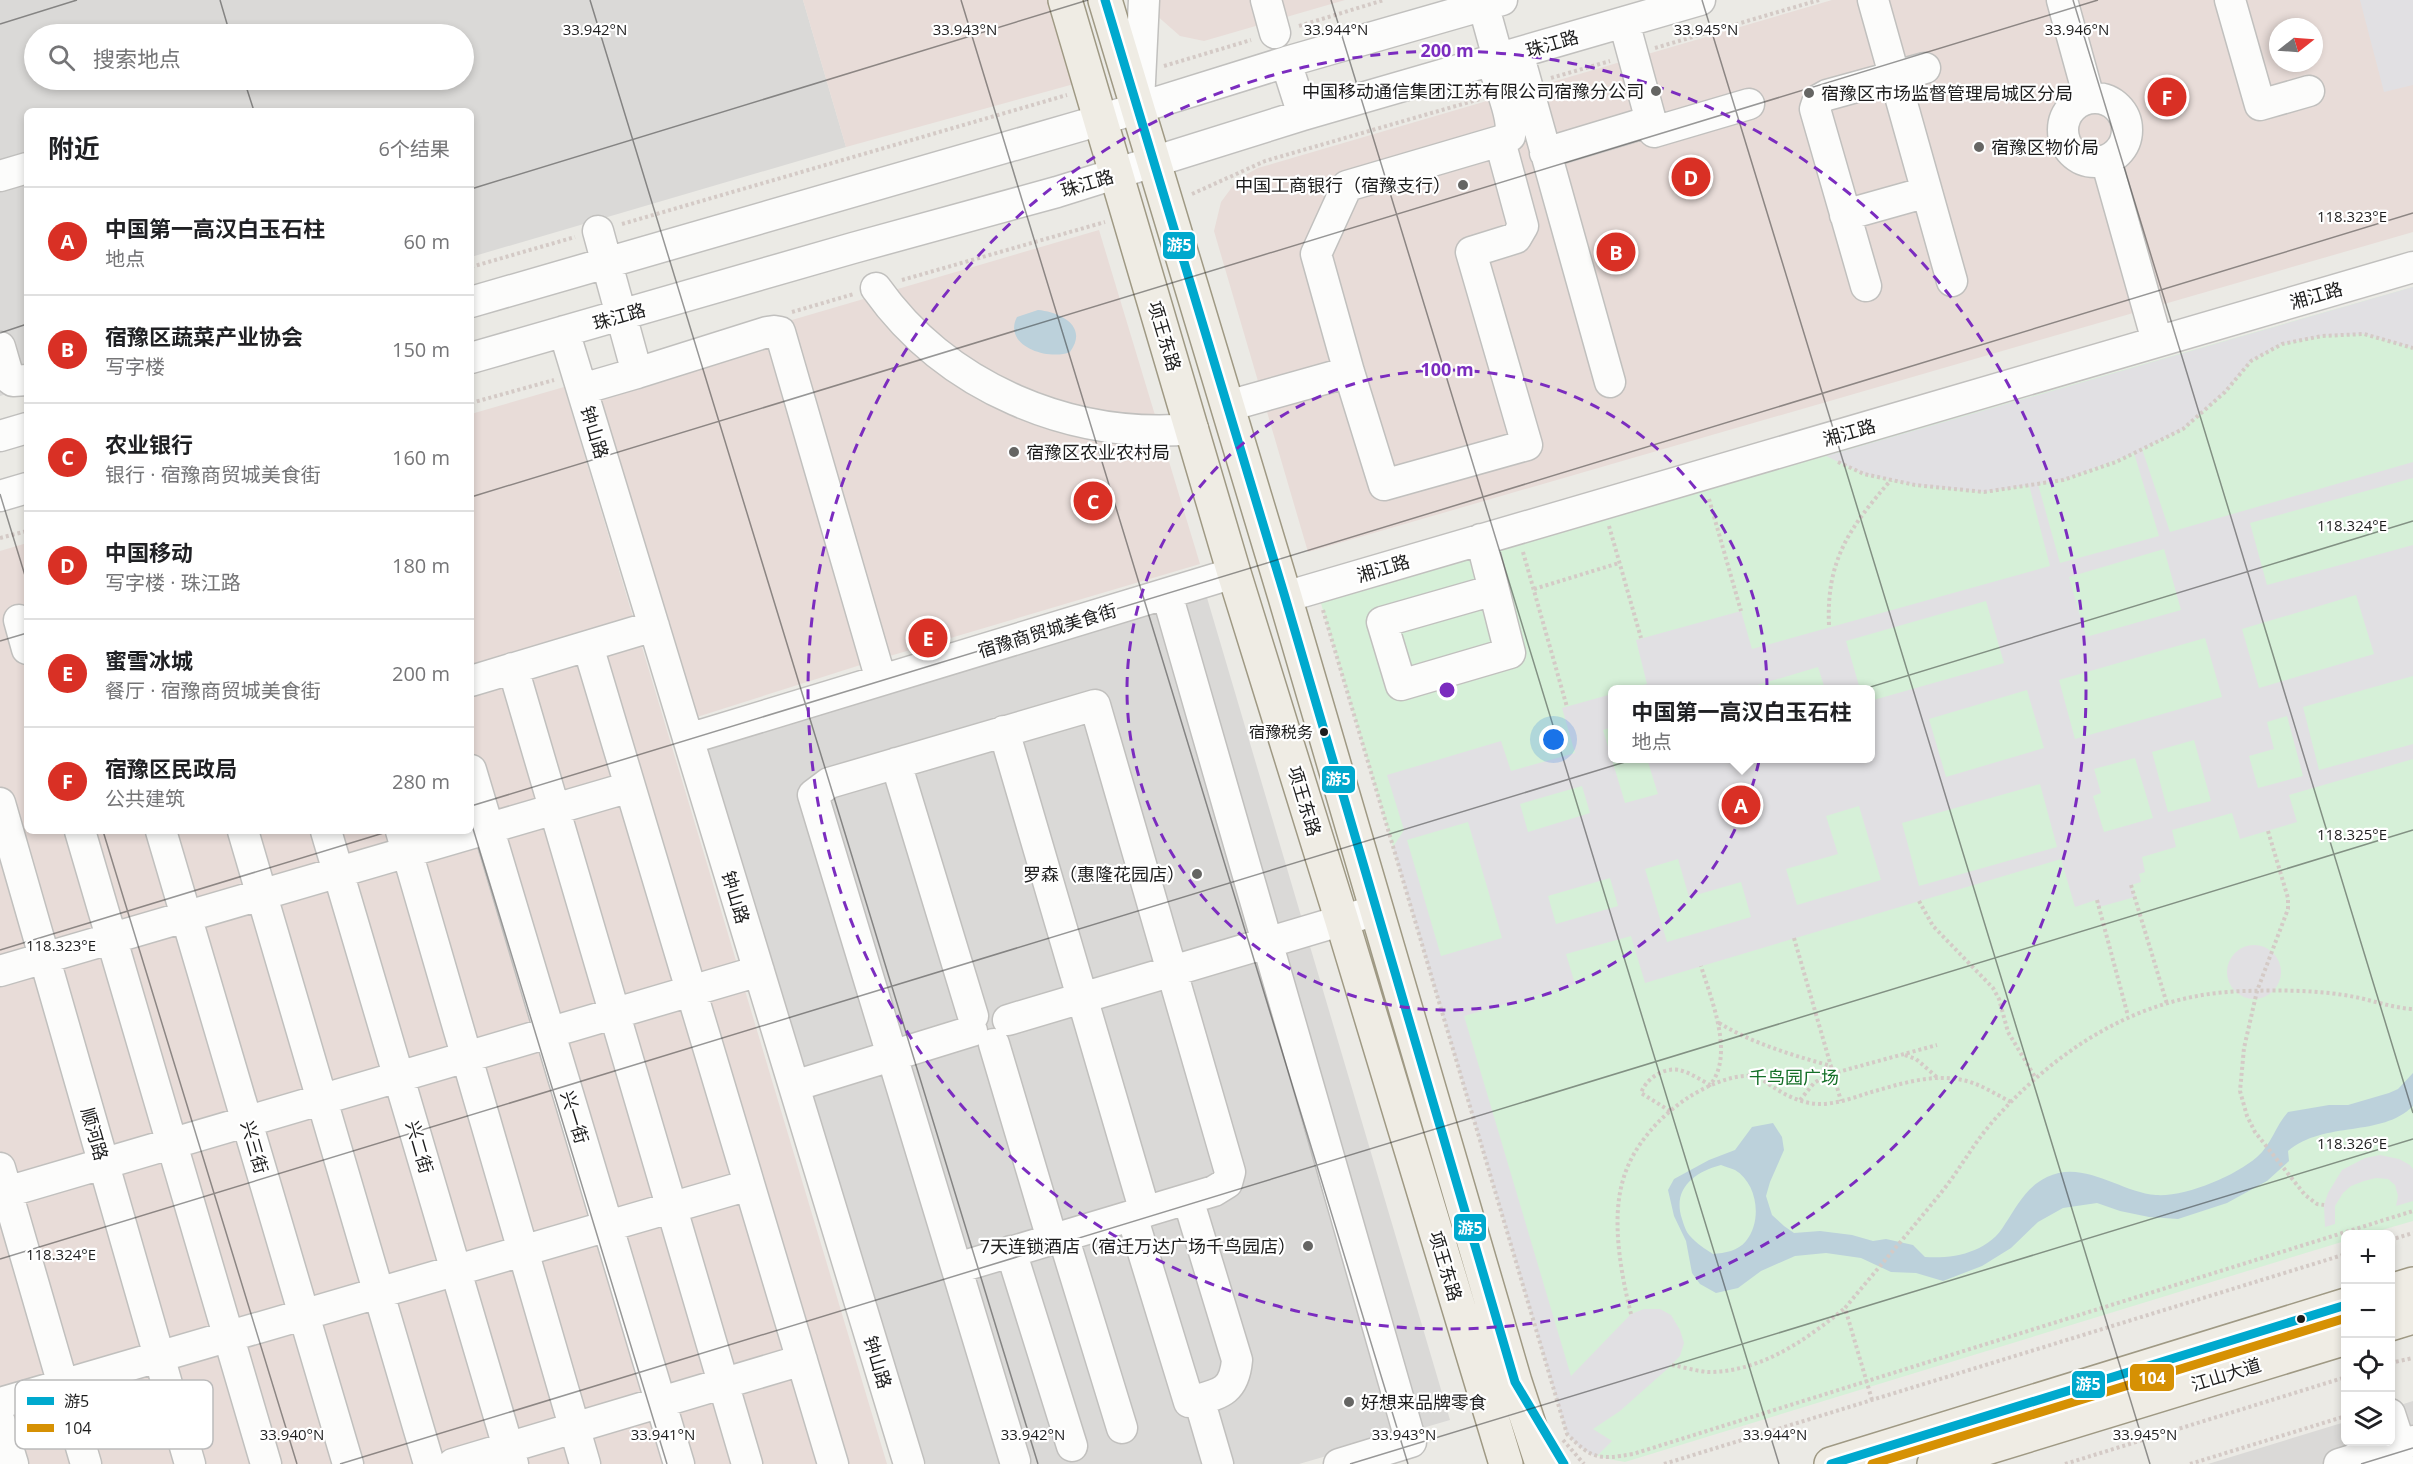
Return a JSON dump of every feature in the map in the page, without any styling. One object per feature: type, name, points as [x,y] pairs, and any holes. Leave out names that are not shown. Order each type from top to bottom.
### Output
[{"type":"main road","name":"项王东路","points":[[1065,0],[1093,122],[1109,176],[1193,429],[1234,573],[1506,1464]]},
{"type":"main road","name":"项王东路","points":[[1105,0],[1285,597],[1515,1382],[1542,1464]]},
{"type":"main road","points":[[2395,1290],[2413,1284]]},
{"type":"main road","name":"江山大道","points":[[1832,1464],[2341,1307]]},
{"type":"main road","points":[[2395,1323],[2413,1317]]},
{"type":"main road","name":"江山大道","points":[[1934,1464],[2341,1340]]},
{"type":"main road","points":[[1515,1382],[1564,1464]]},
{"type":"main road","points":[[1484,1390],[1493,1464]]},
{"type":"street","points":[[1049,0],[1077,92],[1093,122]]},
{"type":"street","points":[[1138,109],[1144,0]]},
{"type":"street","points":[[1266,0],[1275,33]]},
{"type":"street","name":"珠江路","points":[[474,357],[1109,176],[1303,115],[1700,0]]},
{"type":"street","points":[[1873,0],[1952,281]]},
{"type":"street","points":[[2062,0],[2089,98]]},
{"type":"street","points":[[2230,0],[2260,105],[2309,91]]},
{"type":"street","points":[[474,301],[1138,109],[1286,62],[1489,2],[1502,57],[1511,127],[1510,136],[1500,141],[1347,186],[1316,254],[1384,485],[1527,445],[1471,252],[1516,238],[1523,226],[1500,141]]},
{"type":"street","points":[[1624,22],[1654,132],[1749,104]]},
{"type":"street","points":[[1502,57],[1545,153],[1610,382]]},
{"type":"street","points":[[1286,62],[1303,115]]},
{"type":"street","points":[[1866,286],[1815,109],[1818,100],[1827,95],[1925,68]]},
{"type":"street","points":[[2089,98],[2110,101],[2124,116],[2127,126],[2123,147],[2106,160],[2096,163],[2075,156],[2063,138],[2062,128],[2065,117],[2070,108],[2079,101],[2089,98]]},
{"type":"street","points":[[1545,153],[1651,121]]},
{"type":"street","points":[[2106,160],[2157,341]]},
{"type":"street","points":[[0,176],[24,169]]},
{"type":"street","points":[[1845,215],[1927,192]]},
{"type":"street","points":[[598,231],[638,373]]},
{"type":"street","name":"湘江路","points":[[1285,597],[2413,267]]},
{"type":"street","points":[[876,288],[909,330],[937,354],[994,391],[1041,411],[1078,422],[1122,430],[1193,429]]},
{"type":"street","name":"钟山路","points":[[564,331],[909,1464]]},
{"type":"street","points":[[582,389],[767,332],[780,332],[880,680]]},
{"type":"street","points":[[0,347],[9,378],[13,381],[24,380]]},
{"type":"street","points":[[1228,406],[1349,372]]},
{"type":"street","points":[[0,436],[24,429]]},
{"type":"street","points":[[0,496],[24,489]]},
{"type":"street","points":[[1481,539],[1494,590]]},
{"type":"street","name":"宿豫商贸城美食街","points":[[688,739],[1234,573]]},
{"type":"street","points":[[1167,594],[1411,1442],[1339,1464]]},
{"type":"street","points":[[15,621],[24,642]]},
{"type":"street","points":[[474,680],[654,626]]},
{"type":"street","points":[[588,646],[833,1464]]},
{"type":"street","points":[[513,668],[747,1464]]},
{"type":"street","points":[[957,1268],[1214,1191],[1227,1183],[1230,1172],[1095,705],[830,783],[813,795],[1015,1461]]},
{"type":"street","points":[[1004,731],[1082,998],[1189,1402],[1216,1394],[1231,1385],[1236,1375],[1237,1360],[1188,1199]]},
{"type":"street","points":[[896,763],[1122,1428]]},
{"type":"street","name":"兴一街","points":[[474,780],[680,1464]]},
{"type":"street","points":[[474,830],[630,787]]},
{"type":"street","name":"顺河路","points":[[8,816],[45,958],[165,1380]]},
{"type":"street","points":[[81,834],[266,1464]]},
{"type":"street","name":"兴三街","points":[[162,834],[348,1464]]},
{"type":"street","points":[[244,834],[429,1464]]},
{"type":"street","name":"兴二街","points":[[327,834],[510,1456]]},
{"type":"street","points":[[0,971],[338,872],[404,842],[453,834]]},
{"type":"street","points":[[404,842],[585,1464]]},
{"type":"street","points":[[794,1086],[1377,910]]},
{"type":"street","points":[[61,1380],[2,1185],[104,1164],[759,971]]},
{"type":"street","points":[[81,1380],[749,1185]]},
{"type":"street","points":[[1011,1251],[1072,1446]]},
{"type":"street","points":[[453,1464],[510,1456],[574,1428],[802,1360]]},
{"type":"street","points":[[0,1403],[15,1399]]},
{"type":"street","points":[[1199,1399],[1218,1464]]},
{"type":"street","points":[[0,1422],[13,1464]]},
{"type":"street","points":[[2339,1464],[2406,1450],[2395,1424]]},
{"type":"street","points":[[82,1449],[86,1464]]},
{"type":"street","name":"顺河路","points":[[186,1449],[190,1464]]},
{"type":"path","points":[[1140,74],[1384,0]]},
{"type":"path","points":[[474,266],[1077,92]]},
{"type":"path","points":[[1803,445],[1864,474],[1915,485],[1984,492],[2062,480],[2115,462],[2183,429],[2225,392],[2252,361],[2282,344],[2322,336],[2364,334],[2413,348]]},
{"type":"path","points":[[1702,474],[1740,611]]},
{"type":"path","points":[[1829,624],[1831,581],[1839,551],[1867,508],[1891,480]]},
{"type":"path","points":[[1602,504],[1641,638]]},
{"type":"path","points":[[1517,529],[1567,707]]},
{"type":"path","points":[[0,538],[24,532]]},
{"type":"path","points":[[1534,589],[1619,563]]},
{"type":"path","points":[[1320,600],[1567,1434],[1580,1447],[1596,1457],[1633,1454],[2413,1211]]},
{"type":"path","points":[[2268,831],[2288,898],[2288,909],[2257,991],[2244,1048],[2240,1091],[2254,1132],[2305,1195],[2317,1204],[2324,1205]]},
{"type":"path","points":[[2131,885],[2168,1004]]},
{"type":"path","points":[[2097,900],[2128,1016]]},
{"type":"path","points":[[1918,901],[1933,926],[1993,988],[2008,1032],[2035,1077]]},
{"type":"path","points":[[1794,938],[1841,1101]]},
{"type":"path","points":[[1631,1314],[1624,1287],[1618,1237],[1623,1180],[1636,1150],[1652,1129],[1670,1111],[1710,1085],[1718,1076],[1721,1065],[1718,1023],[1701,966]]},
{"type":"path","points":[[1671,1365],[1707,1372],[1736,1369],[1791,1348],[1816,1332],[1845,1308],[1945,1187],[1972,1146],[2035,1077],[2084,1042],[2128,1016],[2185,998],[2218,992],[2257,991],[2322,993],[2356,997],[2394,1008],[2413,1009]]},
{"type":"path","points":[[1718,1023],[1743,1038],[1783,1053],[1831,1066]]},
{"type":"path","points":[[1799,1101],[1814,1083],[1833,1073],[1937,1045]]},
{"type":"path","points":[[1904,1054],[1916,1059],[1939,1079]]},
{"type":"path","points":[[1670,1111],[1641,1093],[1644,1085],[1666,1070],[1680,1070],[1710,1085],[1738,1077],[1756,1076],[1799,1101],[1820,1104],[1841,1101],[1907,1082],[1939,1079],[1961,1080],[2011,1102]]},
{"type":"path","points":[[2395,1239],[2413,1233]]},
{"type":"path","points":[[1664,1464],[2341,1256]]},
{"type":"path","points":[[1845,1308],[1872,1400]]},
{"type":"path","points":[[2395,1363],[2413,1358]]},
{"type":"path","points":[[2065,1464],[2341,1379]]},
{"type":"path","points":[[2190,1464],[2341,1418]]},
{"type":"shaded area","points":[[0,0],[803,0],[846,147],[474,256],[474,108],[24,108],[24,389],[0,396]]},
{"type":"shaded area","points":[[803,0],[1048,0],[1074,84],[846,147]]},
{"type":"shaded area","points":[[1139,0],[1345,0],[1204,41],[1180,36]]},
{"type":"shaded area","points":[[1832,0],[2413,0],[2413,232],[1308,552],[1214,231],[1221,202],[1238,179],[1258,168]]},
{"type":"shaded area","points":[[2360,0],[2413,0],[2413,85],[2384,92]]},
{"type":"shaded area","points":[[1099,230],[1200,564],[873,661],[697,717],[594,378]]},
{"type":"shaded area","points":[[2413,287],[2413,348],[2364,334],[2322,336],[2282,344],[2251,361],[2225,392],[2183,429],[2142,449],[2170,532],[2413,462],[2413,478],[2250,523],[2267,585],[2413,545],[2413,676],[2303,707],[2319,770],[2413,744],[2413,759],[2289,795],[2297,822],[2240,839],[2232,813],[2172,830],[2176,847],[2142,857],[2145,872],[2139,874],[2141,882],[2131,885],[2135,897],[2099,907],[2096,900],[2075,907],[2061,859],[1645,983],[1631,936],[1566,954],[1575,984],[1464,1016],[1571,1376],[1631,1314],[1644,1309],[1660,1309],[1671,1315],[1680,1330],[1684,1343],[1680,1356],[1665,1371],[1620,1411],[1593,1429],[1612,1441],[1596,1457],[1580,1447],[1567,1434],[1393,847],[1404,830],[1387,775],[1501,741],[1511,771],[1575,753],[1562,708],[1608,695],[1608,728],[1603,730],[1608,747],[1608,763],[1613,763],[1625,803],[1658,794],[1648,763],[1875,763],[1875,700],[2004,663],[1986,601],[1846,641],[1859,685],[1824,685],[1818,667],[1757,685],[1643,685],[1647,684],[1636,640],[1741,611],[1752,649],[2050,566],[2029,485],[1984,492],[1915,485],[1864,474],[1826,456]],"holes":[[[2134,453],[2159,536],[2060,563],[2038,484],[2063,480]],[[2164,549],[2181,610],[2086,637],[2069,577]],[[2356,595],[2374,654],[2259,688],[2242,629]],[[2205,638],[2222,697],[2075,739],[2059,680]],[[2027,690],[2044,748],[1946,777],[1929,719]],[[2287,716],[2303,776],[2258,788],[2249,756],[2274,749],[2267,722]],[[2194,740],[2211,801],[2168,812],[2152,752]],[[2135,758],[2153,818],[2104,832],[2093,796],[2101,793],[2094,769]],[[2040,784],[2057,847],[1919,886],[1902,823]],[[1582,786],[1590,813],[1528,832],[1520,804]],[[1859,806],[1881,880],[1797,905],[1786,869],[1838,854],[1826,816]],[[1468,822],[1502,938],[1441,956],[1407,840]],[[1678,859],[1689,897],[1741,882],[1751,917],[1667,942],[1645,869]],[[1610,878],[1618,906],[1556,924],[1548,896]]]},
{"type":"shaded area","points":[[564,387],[887,1464],[0,1464],[0,551],[24,544],[24,834],[474,834],[474,413]]},
{"type":"shaded area","points":[[1205,591],[1450,1420],[1299,1464],[926,1464],[704,747]]},
{"type":"shaded area","points":[[2249,945],[2259,945],[2269,949],[2277,957],[2281,972],[2277,987],[2269,995],[2259,999],[2249,999],[2239,995],[2231,987],[2227,977],[2227,967],[2231,957],[2239,949]]},
{"type":"shaded area","points":[[2380,1155],[2399,1159],[2413,1169],[2413,1201],[2396,1206],[2398,1196],[2395,1185],[2388,1179],[2376,1178],[2364,1181],[2351,1186],[2343,1193],[2335,1206],[2335,1224],[2325,1227],[2324,1205],[2328,1193],[2342,1170],[2365,1158]]},
{"type":"shaded area","points":[[2413,1401],[2413,1464],[2208,1464],[2341,1423],[2341,1446],[2395,1446],[2395,1407]]},
{"type":"green space","name":"千鸟园广场","points":[[2413,287],[2413,1221],[2382,1230],[2341,1230],[2341,1242],[1625,1462],[1599,1456],[1581,1447],[1567,1434],[1320,600]]},
{"type":"water","points":[[1038,310],[1063,317],[1074,328],[1075,343],[1070,352],[1040,353],[1030,349],[1016,336],[1014,327],[1017,317]]},
{"type":"water","points":[[2413,1073],[2413,1106],[2400,1116],[2385,1122],[2319,1135],[2303,1141],[2288,1151],[2289,1161],[2267,1181],[2227,1203],[2178,1219],[2149,1217],[2097,1203],[2063,1208],[2038,1222],[2011,1248],[1982,1266],[1943,1281],[1916,1273],[1891,1272],[1861,1258],[1826,1253],[1795,1256],[1761,1271],[1738,1288],[1716,1293],[1700,1284],[1692,1273],[1686,1241],[1674,1216],[1668,1190],[1674,1179],[1709,1160],[1735,1150],[1752,1127],[1773,1123],[1782,1137],[1784,1150],[1766,1196],[1772,1215],[1784,1226],[1794,1233],[1820,1231],[1852,1235],[1873,1241],[1886,1239],[1913,1245],[1925,1257],[1948,1257],[1970,1252],[1990,1241],[1998,1234],[2033,1186],[2047,1177],[2061,1172],[2074,1172],[2102,1178],[2142,1193],[2168,1195],[2181,1193],[2223,1178],[2248,1164],[2266,1147],[2288,1112],[2329,1105],[2348,1105],[2398,1089]],"holes":[[[1721,1165],[1735,1170],[1748,1184],[1753,1193],[1756,1213],[1755,1223],[1743,1244],[1731,1251],[1713,1254],[1692,1239],[1687,1232],[1682,1219],[1680,1199],[1688,1183],[1694,1177]]]},
{"type":"transit line","name":"游5","points":[[1105,0],[1285,597],[1515,1382],[1564,1464]]},
{"type":"transit line","name":"游5","points":[[1831,1464],[2341,1307]]},
{"type":"transit line","name":"104","points":[[1872,1464],[2341,1320]]},
{"type":"place","name":"中国移动通信集团江苏有限公司宿豫分公司","points":[[1656,91]]},
{"type":"place","name":"宿豫区市场监督管理局城区分局","points":[[1809,93]]},
{"type":"place","name":"宿豫区民政局","points":[[2167,97]]},
{"type":"place","name":"宿豫区物价局","points":[[1979,147]]},
{"type":"place","name":"中国移动","points":[[1691,177]]},
{"type":"place","name":"中国工商银行（宿豫支行）","points":[[1463,185]]},
{"type":"place","name":"宿豫区蔬菜产业协会","points":[[1616,252]]},
{"type":"place","name":"宿豫区农业农村局","points":[[1014,452]]},
{"type":"place","name":"农业银行","points":[[1093,501]]},
{"type":"place","name":"蜜雪冰城","points":[[928,638]]},
{"type":"place","name":"宿豫税务","points":[[1324,732]]},
{"type":"place","name":"中国第一高汉白玉石柱","points":[[1741,805]]},
{"type":"place","name":"罗森（惠隆花园店）","points":[[1197,874]]},
{"type":"place","name":"7天连锁酒店（宿迁万达广场千鸟园店）","points":[[1308,1246]]},
{"type":"place","name":"好想来品牌零食","points":[[1349,1402]]}]
